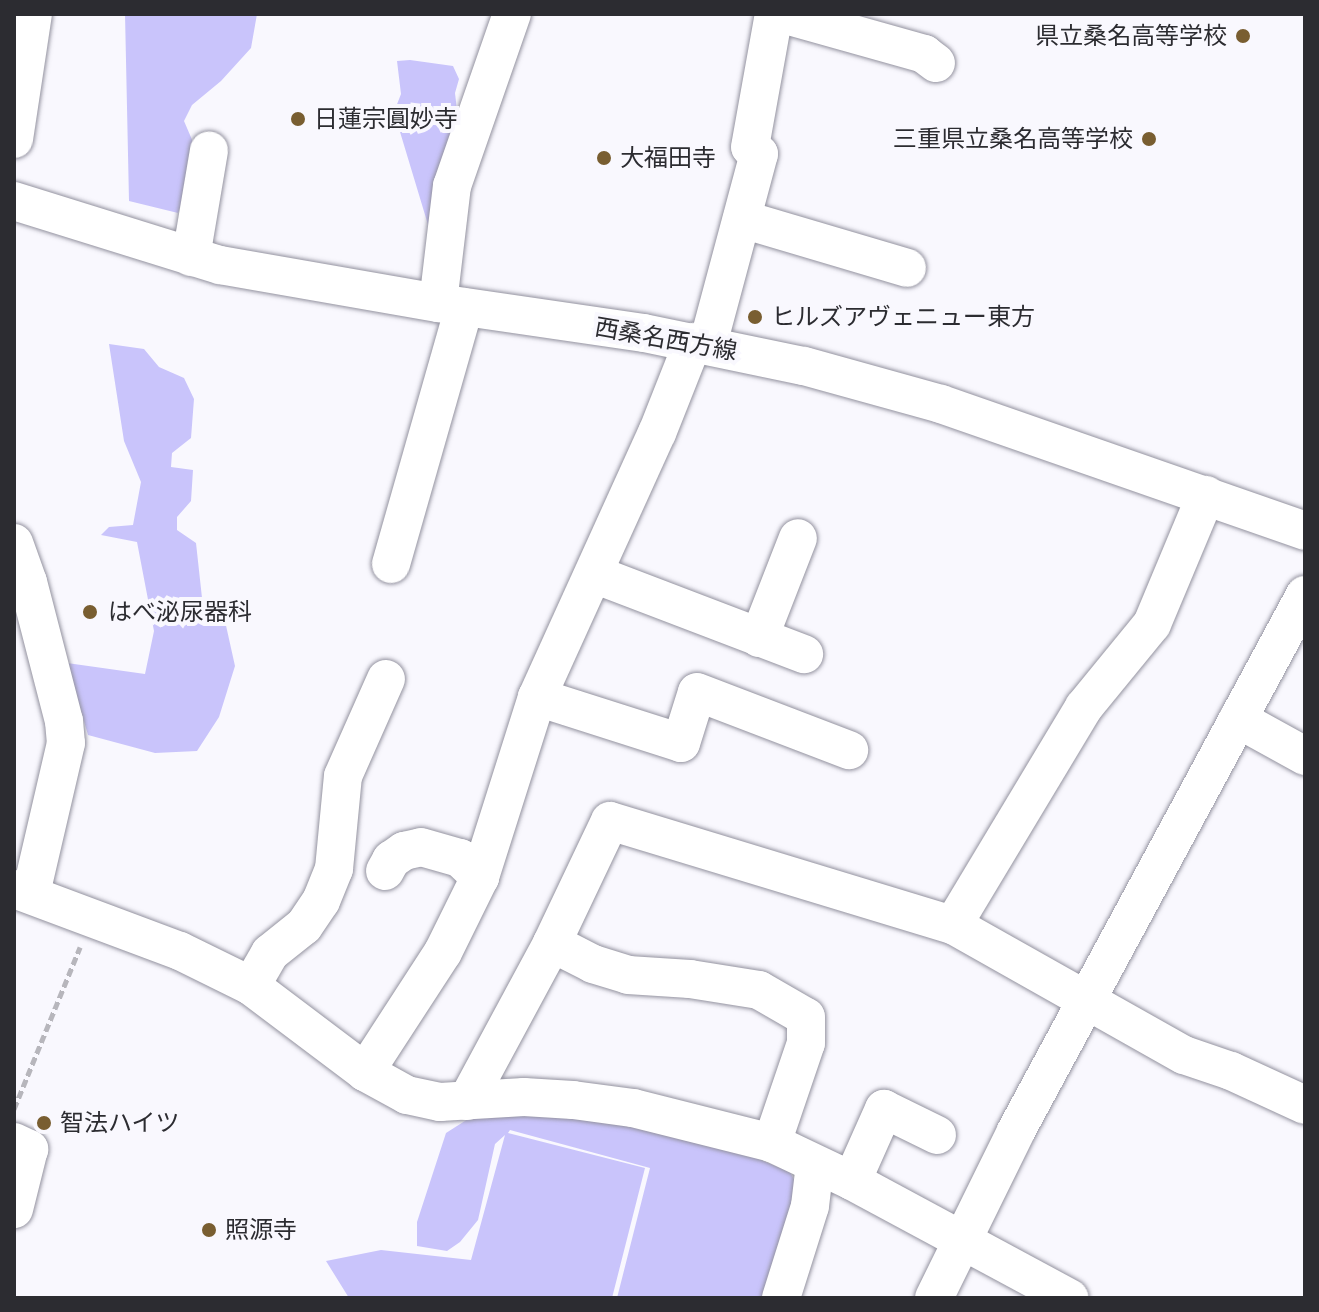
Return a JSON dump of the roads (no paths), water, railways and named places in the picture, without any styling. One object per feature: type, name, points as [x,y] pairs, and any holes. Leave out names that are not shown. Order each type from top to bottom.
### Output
[{"type":"street","points":[[14,139],[33,14]]},
{"type":"street","points":[[391,564],[451,305],[452,186],[512,14]]},
{"type":"street","points":[[365,1072],[443,952],[480,877],[537,697],[701,343],[742,219],[759,154],[750,147],[774,14]]},
{"type":"street","points":[[782,14],[924,54],[936,63]]},
{"type":"street","points":[[191,257],[209,151]]},
{"type":"street","name":"西桑名西方線","points":[[14,201],[191,257],[297,280],[701,343],[941,404],[1305,531]]},
{"type":"street","points":[[742,219],[907,268]]},
{"type":"street","points":[[953,925],[1084,707],[1152,624],[1206,495]]},
{"type":"street","points":[[759,638],[798,538]]},
{"type":"street","points":[[14,543],[57,693],[66,743],[22,892],[180,951],[251,986],[365,1072],[407,1095],[440,1102],[573,1100],[633,1108],[772,1143],[852,1181],[1069,1298]]},
{"type":"street","points":[[594,574],[804,654]]},
{"type":"street","points":[[934,1298],[1085,999],[1305,595]]},
{"type":"street","points":[[251,986],[270,953],[304,926],[321,901],[334,869],[343,776],[386,679]]},
{"type":"street","points":[[537,697],[681,743],[697,692],[849,750]]},
{"type":"street","points":[[1238,719],[1305,756]]},
{"type":"street","points":[[467,1101],[552,943],[610,821],[953,925],[1184,1055],[1231,1071],[1305,1105]]},
{"type":"street","points":[[385,871],[391,860],[404,851],[421,847],[460,858],[480,877]]},
{"type":"street","points":[[552,943],[593,964],[628,975],[690,979],[759,990],[806,1017],[806,1043],[772,1143]]},
{"type":"street","points":[[852,1181],[884,1109],[937,1135]]},
{"type":"street","points":[[14,1142],[29,1149],[14,1209]]},
{"type":"street","points":[[781,1298],[810,1206],[815,1164]]},
{"type":"place","name":"県立桑名高等学校","points":[[1243,36]]},
{"type":"place","name":"日蓮宗圓妙寺","points":[[298,119]]},
{"type":"place","name":"三重県立桑名高等学校","points":[[1149,139]]},
{"type":"place","name":"大福田寺","points":[[604,158]]},
{"type":"place","name":"ヒルズアヴェニュー東方","points":[[755,317]]},
{"type":"place","name":"はべ泌尿器科","points":[[90,612]]},
{"type":"place","name":"智法ハイツ","points":[[44,1123]]},
{"type":"place","name":"照源寺","points":[[209,1230]]}]
